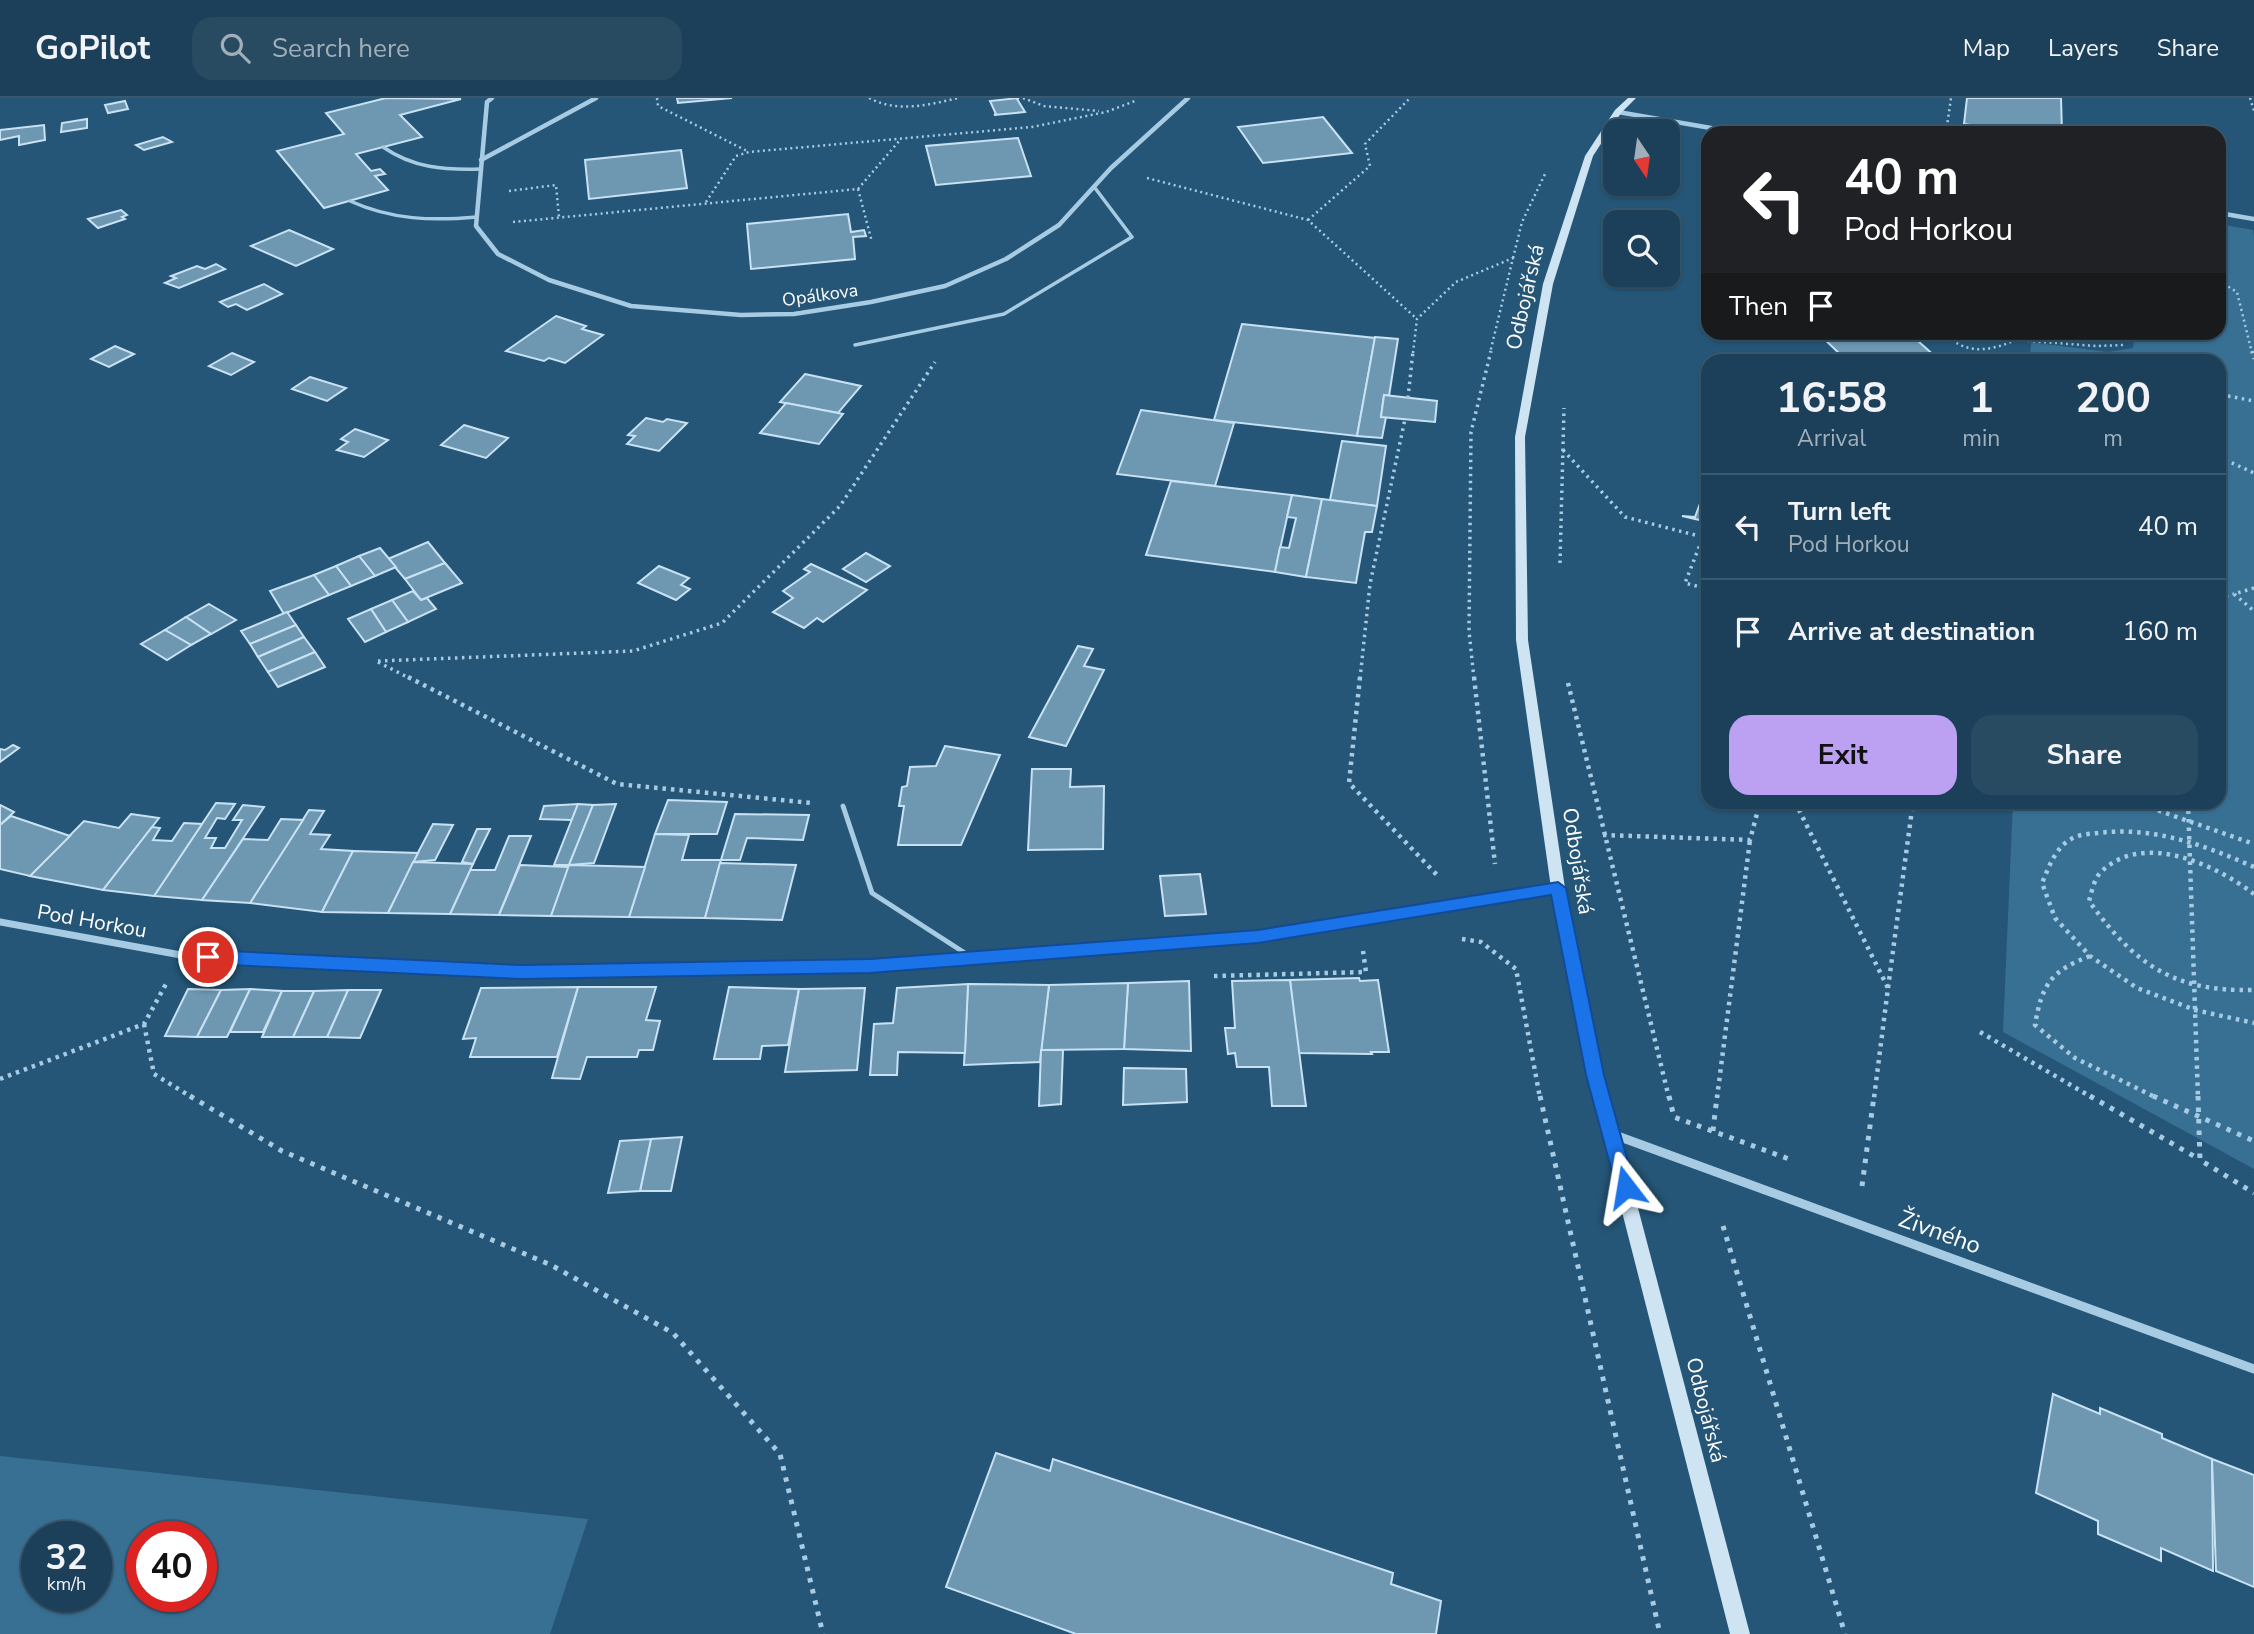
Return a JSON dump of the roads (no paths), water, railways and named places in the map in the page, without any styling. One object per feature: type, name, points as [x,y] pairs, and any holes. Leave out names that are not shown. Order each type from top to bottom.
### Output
[{"type":"street","points":[[477,217],[487,102],[492,98]]},
{"type":"street","points":[[481,160],[596,98]]},
{"type":"street","name":"Opálkova","points":[[477,217],[476,226],[498,254],[549,280],[631,306],[681,312],[794,314],[945,286],[1006,259],[1059,225],[1111,168],[1188,98]]},
{"type":"street","name":"Odbojářská","points":[[1632,98],[1619,112],[1589,156],[1548,284],[1520,438],[1522,640],[1558,888],[1595,1075],[1740,1634]]},
{"type":"street","points":[[1619,112],[1701,126]]},
{"type":"street","points":[[2226,214],[2254,219]]},
{"type":"street","name":"Pod Horkou","points":[[0,922],[181,956],[521,972],[870,966],[1258,936],[1558,888]]},
{"type":"street","name":"Živného","points":[[1612,1134],[2254,1369]]},
{"type":"lane","points":[[383,147],[396,158],[438,170],[480,169]]},
{"type":"lane","points":[[855,345],[1004,314],[1132,237],[1095,188]]},
{"type":"lane","points":[[350,201],[372,212],[403,219],[438,221],[477,217]]},
{"type":"lane","points":[[843,806],[872,893],[971,957]]}]
